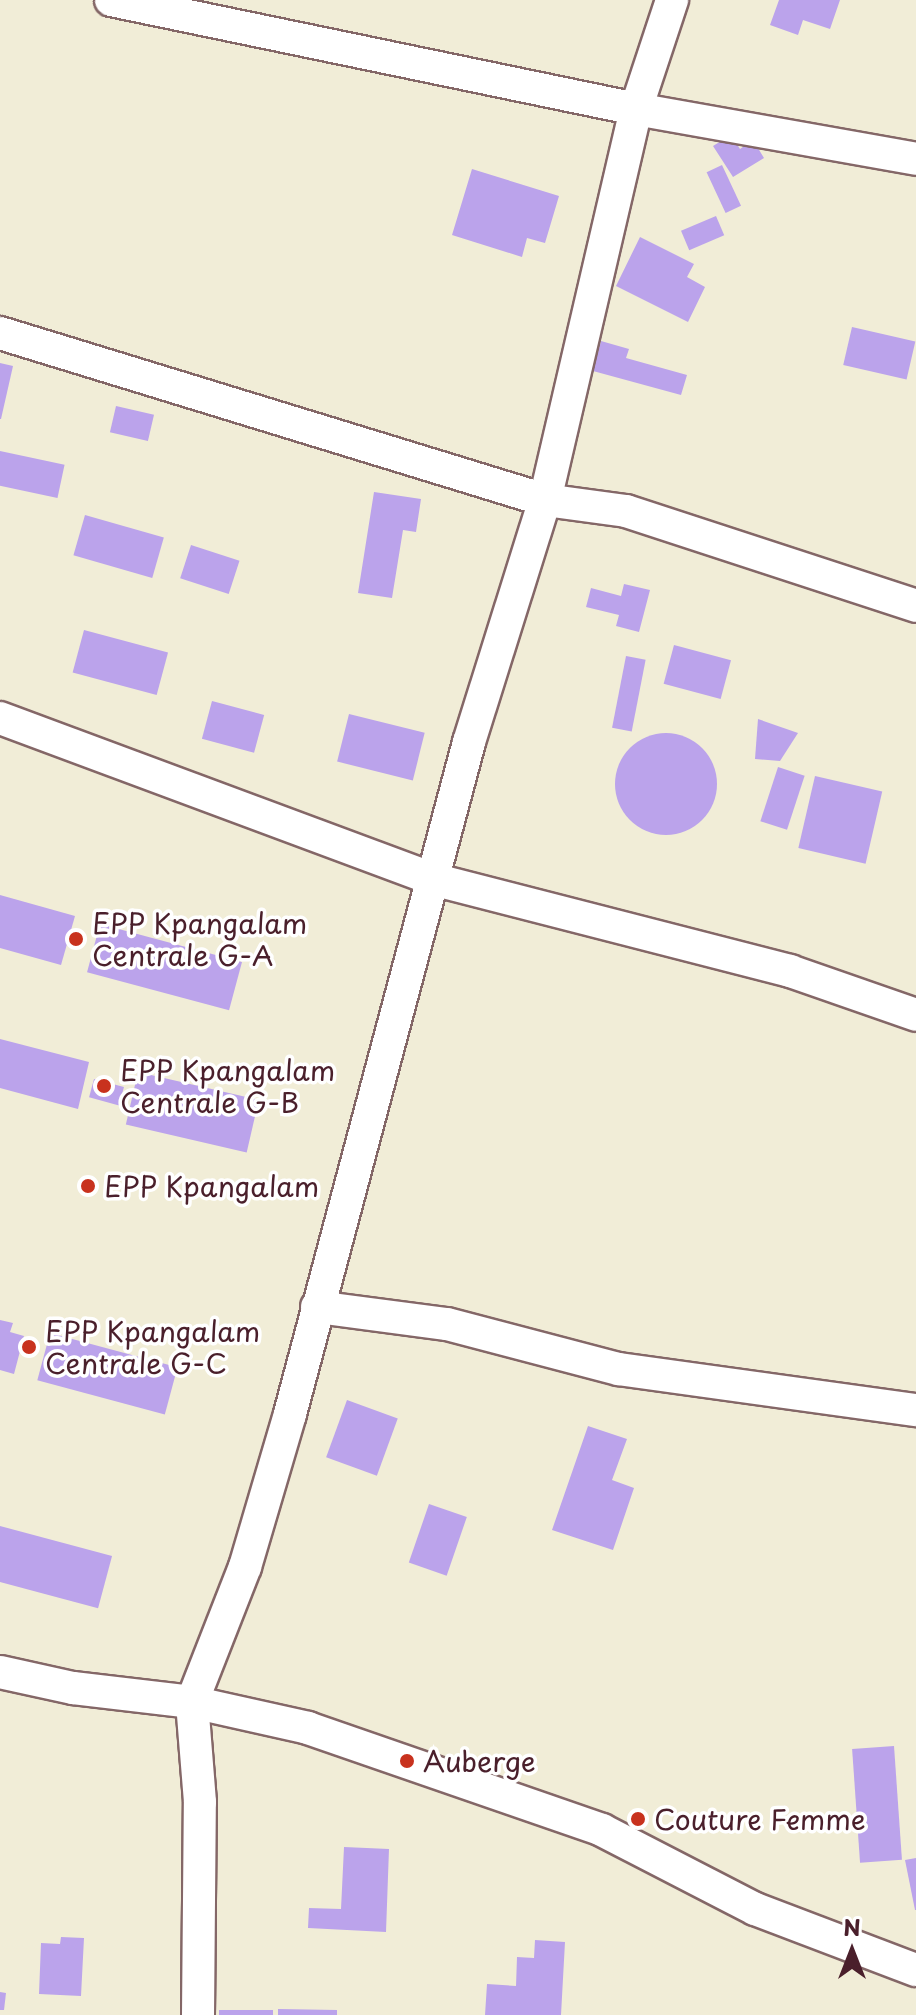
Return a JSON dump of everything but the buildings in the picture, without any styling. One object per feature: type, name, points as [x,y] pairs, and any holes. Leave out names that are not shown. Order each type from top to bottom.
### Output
[{"type":"street","points":[[111,0],[636,109],[916,159]]},
{"type":"street","points":[[198,2015],[200,1802],[192,1702],[245,1567],[432,879],[545,500],[636,109],[672,0]]},
{"type":"street","points":[[0,333],[545,500],[626,511],[916,606]]},
{"type":"street","points":[[0,718],[432,879],[790,971],[916,1015]]},
{"type":"street","points":[[317,1307],[447,1324],[619,1369],[916,1410]]},
{"type":"street","points":[[0,1672],[73,1688],[192,1702],[308,1728],[602,1830],[755,1909],[916,1970]]},
{"type":"place","name":"EPP Kpangalam Centrale G-A","points":[[76,939]]},
{"type":"place","name":"EPP Kpangalam Centrale G-B","points":[[104,1086]]},
{"type":"place","name":"EPP Kpangalam","points":[[88,1186]]},
{"type":"place","name":"EPP Kpangalam Centrale G-C","points":[[29,1347]]},
{"type":"place","name":"Auberge","points":[[407,1761]]},
{"type":"place","name":"Couture Femme","points":[[638,1819]]}]
